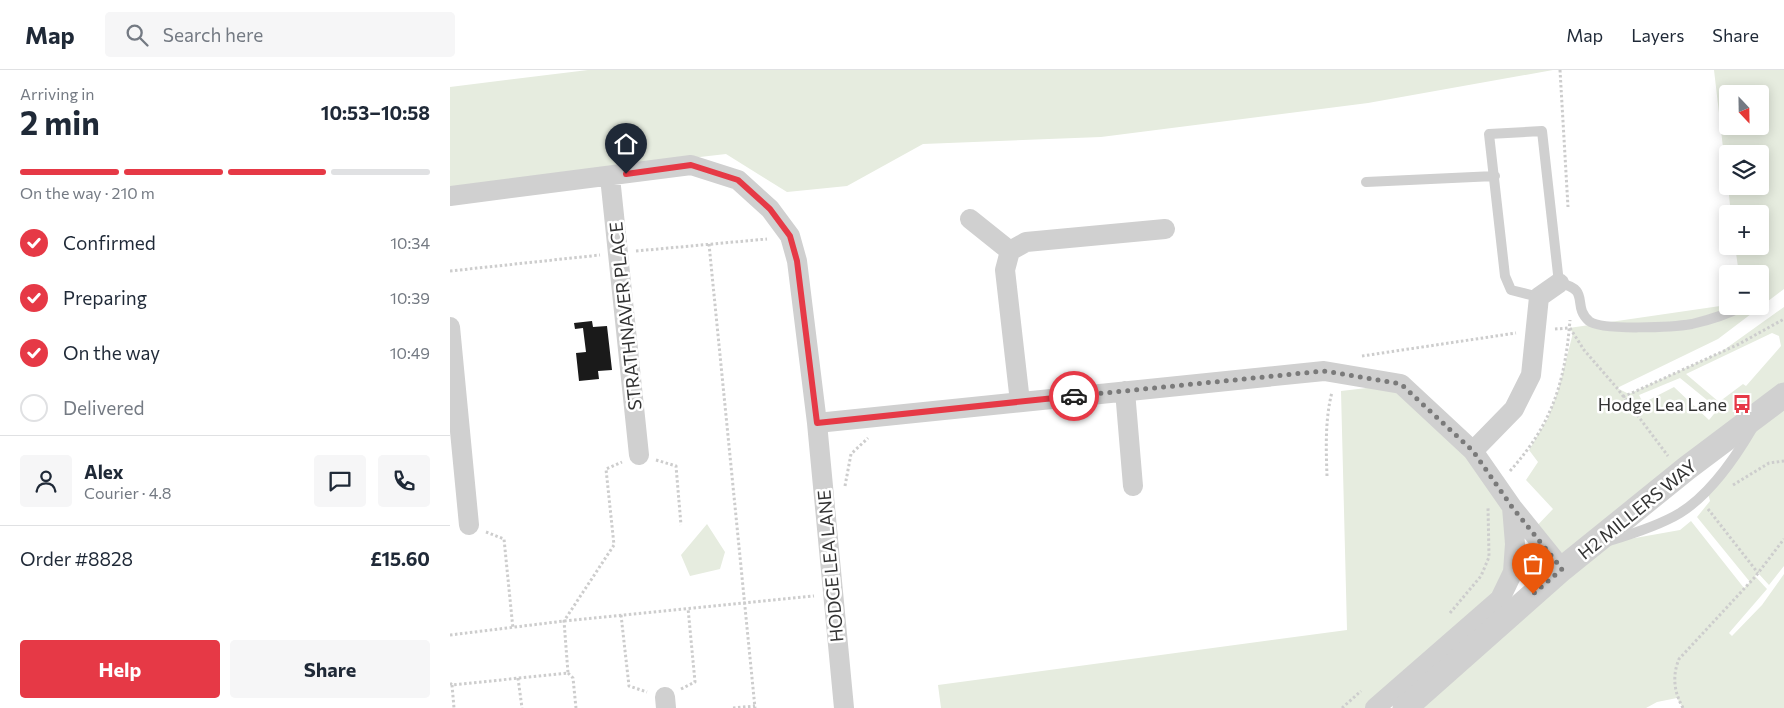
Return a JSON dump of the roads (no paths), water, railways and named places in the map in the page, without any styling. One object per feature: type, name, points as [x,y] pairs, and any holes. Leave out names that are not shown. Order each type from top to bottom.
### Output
[{"type":"street","name":"HODGE LEA LANE","points":[[450,196],[610,177],[691,165],[738,180],[770,209],[790,236],[797,261],[817,423],[844,708]]},
{"type":"street","name":"STRATHNAVER PLACE","points":[[610,177],[639,455]]},
{"type":"street","points":[[970,219],[1010,251]]},
{"type":"street","points":[[1020,402],[1005,270],[1010,251],[1026,242],[1165,229]]},
{"type":"street","points":[[1473,451],[1514,409],[1531,376],[1539,297],[1558,283]]},
{"type":"street","points":[[450,327],[469,525]]},
{"type":"street","points":[[817,423],[1324,371],[1401,384],[1473,451],[1512,507],[1562,569]]},
{"type":"street","points":[[1125,391],[1133,486]]},
{"type":"street","name":"H2 MILLERS WAY","points":[[1405,708],[1562,569],[1687,468],[1784,395]]},
{"type":"street","points":[[1375,708],[1500,600],[1513,572],[1515,544],[1512,507]]},
{"type":"lane","points":[[1539,297],[1511,290],[1505,276],[1489,134],[1542,131],[1558,283],[1572,286],[1578,291],[1582,312],[1588,321],[1596,324],[1644,327],[1692,324],[1719,314]]},
{"type":"lane","points":[[1366,182],[1495,176]]},
{"type":"place","name":"Hodge Lea Lane","points":[[1742,404]]}]
